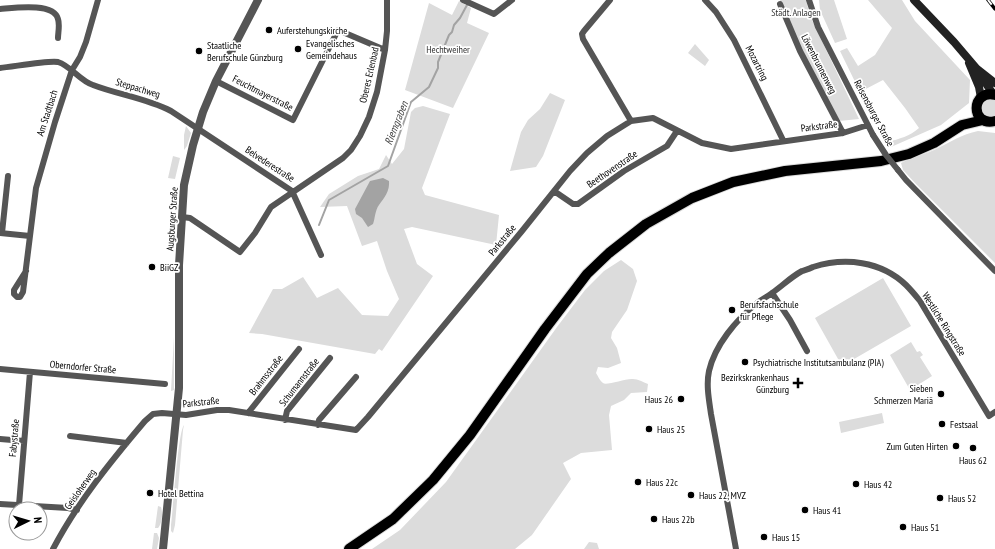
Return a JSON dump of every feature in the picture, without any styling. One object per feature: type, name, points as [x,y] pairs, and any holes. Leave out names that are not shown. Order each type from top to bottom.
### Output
[{"type":"main road","points":[[914,0],[954,42],[977,69],[994,94]]},
{"type":"main road","points":[[965,55],[977,80],[981,98]]},
{"type":"main road","points":[[977,69],[995,83]]},
{"type":"main road","points":[[349,549],[393,518],[432,480],[470,435],[545,329],[587,274],[609,253],[646,224],[692,198],[733,182],[785,171],[881,161],[909,154],[934,142],[962,125],[976,109],[977,103],[981,98],[988,94],[994,94]]},
{"type":"main road","points":[[976,109],[977,113],[983,120],[988,122],[995,121]]},
{"type":"main road","points":[[962,125],[983,120]]},
{"type":"main road","points":[[943,137],[971,128],[995,128]]},
{"type":"street","name":"Am Stadtbach","points":[[26,271],[36,188],[52,129],[72,70],[86,42],[98,0]]},
{"type":"street","name":"Augsburger Straße","points":[[164,549],[179,388],[179,266],[186,176],[197,129],[203,112],[216,81],[258,0]]},
{"type":"street","name":"Oberes Erlenbad","points":[[182,217],[190,218],[240,252],[271,207],[331,167],[351,150],[369,117],[377,92],[385,50],[387,31],[387,0]]},
{"type":"street","points":[[463,0],[494,14],[512,0]]},
{"type":"street","points":[[610,0],[582,34],[583,39],[631,121]]},
{"type":"street","name":"Mozartring","points":[[705,0],[716,12],[734,40],[783,140]]},
{"type":"street","name":"Reisensburger Straße","points":[[809,0],[818,27],[868,126],[886,155],[909,183],[995,271]]},
{"type":"street","name":"Löwenbrunnenweg","points":[[780,4],[800,51],[843,133]]},
{"type":"street","points":[[0,9],[38,7],[48,10],[55,14],[58,19],[58,38]]},
{"type":"street","name":"Feuchtmayerstraße","points":[[216,81],[293,120],[338,30],[385,50]]},
{"type":"street","name":"Steppachweg","points":[[0,68],[57,62],[72,70],[92,85],[159,104],[197,129]]},
{"type":"street","name":"Parkstraße","points":[[177,414],[186,416],[223,410],[356,430],[522,231],[570,171],[606,136],[631,121],[653,118],[702,143],[730,149],[783,140],[843,133],[868,126]]},
{"type":"street","name":"Belvederestraße","points":[[197,129],[292,192],[321,255]]},
{"type":"street","name":"Beethovenstraße","points":[[554,191],[573,204],[578,204],[624,171],[667,146],[677,131]]},
{"type":"street","points":[[8,176],[1,233],[30,236]]},
{"type":"street","name":"Westliche Ringstraße","points":[[736,549],[710,407],[708,389],[709,372],[714,355],[726,335],[743,315],[758,302],[802,271],[824,264],[844,261],[874,266],[892,274],[906,285],[920,302],[989,416],[995,412]]},
{"type":"street","points":[[772,293],[790,320],[807,351]]},
{"type":"street","name":"Brahmsstraße","points":[[248,413],[299,349]]},
{"type":"street","name":"Schumannstraße","points":[[285,420],[287,411],[330,358]]},
{"type":"street","name":"Oberndorfer Straße","points":[[0,369],[165,384]]},
{"type":"street","name":"Fabystraße","points":[[19,501],[30,372]]},
{"type":"street","points":[[318,425],[319,420],[356,376]]},
{"type":"street","name":"Geisloherweg","points":[[53,549],[62,531],[76,510],[126,443],[148,417],[153,414],[162,413],[177,414]]},
{"type":"street","points":[[70,436],[126,443]]},
{"type":"street","points":[[0,440],[24,441]]},
{"type":"street","points":[[48,507],[76,510]]},
{"type":"green space","name":"Städt. Anlagen","points":[[780,0],[806,0],[810,16],[859,119],[839,121],[785,18]]},
{"type":"green space","points":[[819,0],[834,0],[847,39],[835,43],[820,10]]},
{"type":"green space","points":[[868,0],[902,0],[915,21],[970,80],[969,103],[941,125],[891,147],[888,142],[908,135],[919,128],[883,80],[860,92],[840,51],[847,48],[858,66],[875,55],[892,28]]},
{"type":"green space","name":"Hechtweiher","points":[[459,1],[471,8],[467,23],[489,33],[453,108],[405,90],[429,3],[452,15]]},
{"type":"green space","points":[[695,44],[709,60],[705,66],[688,53]]},
{"type":"green space","points":[[550,93],[565,100],[543,156],[536,167],[510,171],[521,132],[528,120],[540,109]]},
{"type":"green space","points":[[986,99],[995,99],[995,118],[985,116],[982,111],[981,108]]},
{"type":"green space","points":[[423,106],[450,114],[422,188],[425,195],[499,215],[496,245],[412,227],[404,229],[417,264],[433,276],[382,351],[379,349],[375,354],[249,333],[273,289],[282,289],[303,277],[317,298],[338,288],[362,315],[388,316],[399,299],[387,271],[377,241],[362,246],[347,206],[320,207],[329,194],[358,176],[379,169],[386,155],[392,164],[404,149],[411,112],[415,108]]},
{"type":"green space","points":[[186,126],[191,133],[187,146],[184,150],[184,135]]},
{"type":"green space","points":[[978,131],[995,133],[995,263],[916,184],[903,170],[901,163],[934,150],[961,136]]},
{"type":"green space","points":[[173,156],[180,158],[175,179],[168,178]]},
{"type":"green space","points":[[621,260],[633,269],[637,281],[627,310],[612,332],[611,338],[617,348],[621,363],[608,368],[598,367],[596,373],[605,384],[633,379],[648,384],[647,392],[631,393],[624,400],[611,406],[609,415],[612,450],[581,453],[563,463],[571,479],[532,535],[515,549],[372,549],[400,530],[446,482],[585,290],[604,271]]},
{"type":"green space","points":[[883,278],[911,326],[842,366],[815,318]]},
{"type":"green space","points":[[174,337],[174,390],[171,391]]},
{"type":"green space","points":[[911,342],[917,352],[920,351],[923,355],[920,357],[932,376],[910,390],[890,355]]},
{"type":"green space","points":[[882,413],[884,423],[841,433],[839,422]]},
{"type":"green space","points":[[184,425],[173,533],[171,531],[171,525],[176,472],[180,441]]},
{"type":"green space","points":[[158,506],[161,507],[162,518],[158,528],[155,528]]},
{"type":"green space","points":[[154,533],[157,533],[159,538],[157,549],[152,549]]},
{"type":"green space","points":[[589,542],[597,543],[599,549],[584,549]]},
{"type":"shaded area","points":[[383,178],[389,181],[389,188],[377,209],[373,224],[368,227],[362,218],[356,214],[355,209],[370,181]]},
{"type":"waterway","name":"Riemgraben","points":[[319,225],[329,200],[388,166],[411,102],[429,87],[438,68],[438,62],[449,35],[467,5]]},
{"type":"railway","points":[[988,0],[995,9]]},
{"type":"place","name":"Auferstehungskirche","points":[[269,30]]},
{"type":"place","name":"Evangelisches Gemeindehaus","points":[[298,49]]},
{"type":"place","name":"Staatliche Berufschule Günzburg","points":[[199,51]]},
{"type":"place","name":"BiiGZ","points":[[152,267]]},
{"type":"place","name":"Berufsfachschule für Pflege","points":[[732,310]]},
{"type":"place","name":"Psychiatrische Institutsambulanz (PIA)","points":[[745,362]]},
{"type":"place","name":"Bezirkskrankenhaus Günzburg","points":[[798,383]]},
{"type":"place","name":"Sieben Schmerzen Mariä","points":[[941,394]]},
{"type":"place","name":"Haus 26","points":[[681,399]]},
{"type":"place","name":"Festsaal","points":[[942,424]]},
{"type":"place","name":"Haus 25","points":[[649,429]]},
{"type":"place","name":"Zum Guten Hirten","points":[[956,446]]},
{"type":"place","name":"Haus 62","points":[[973,448]]},
{"type":"place","name":"Haus 22c","points":[[638,482]]},
{"type":"place","name":"Haus 42","points":[[856,484]]},
{"type":"place","name":"Hotel Bettina","points":[[150,493]]},
{"type":"place","name":"Haus 22, MVZ","points":[[691,495]]},
{"type":"place","name":"Haus 52","points":[[940,498]]},
{"type":"place","name":"Haus 41","points":[[805,510]]},
{"type":"place","name":"Haus 22b","points":[[654,519]]},
{"type":"place","name":"Haus 51","points":[[903,527]]},
{"type":"place","name":"Haus 15","points":[[764,537]]}]
